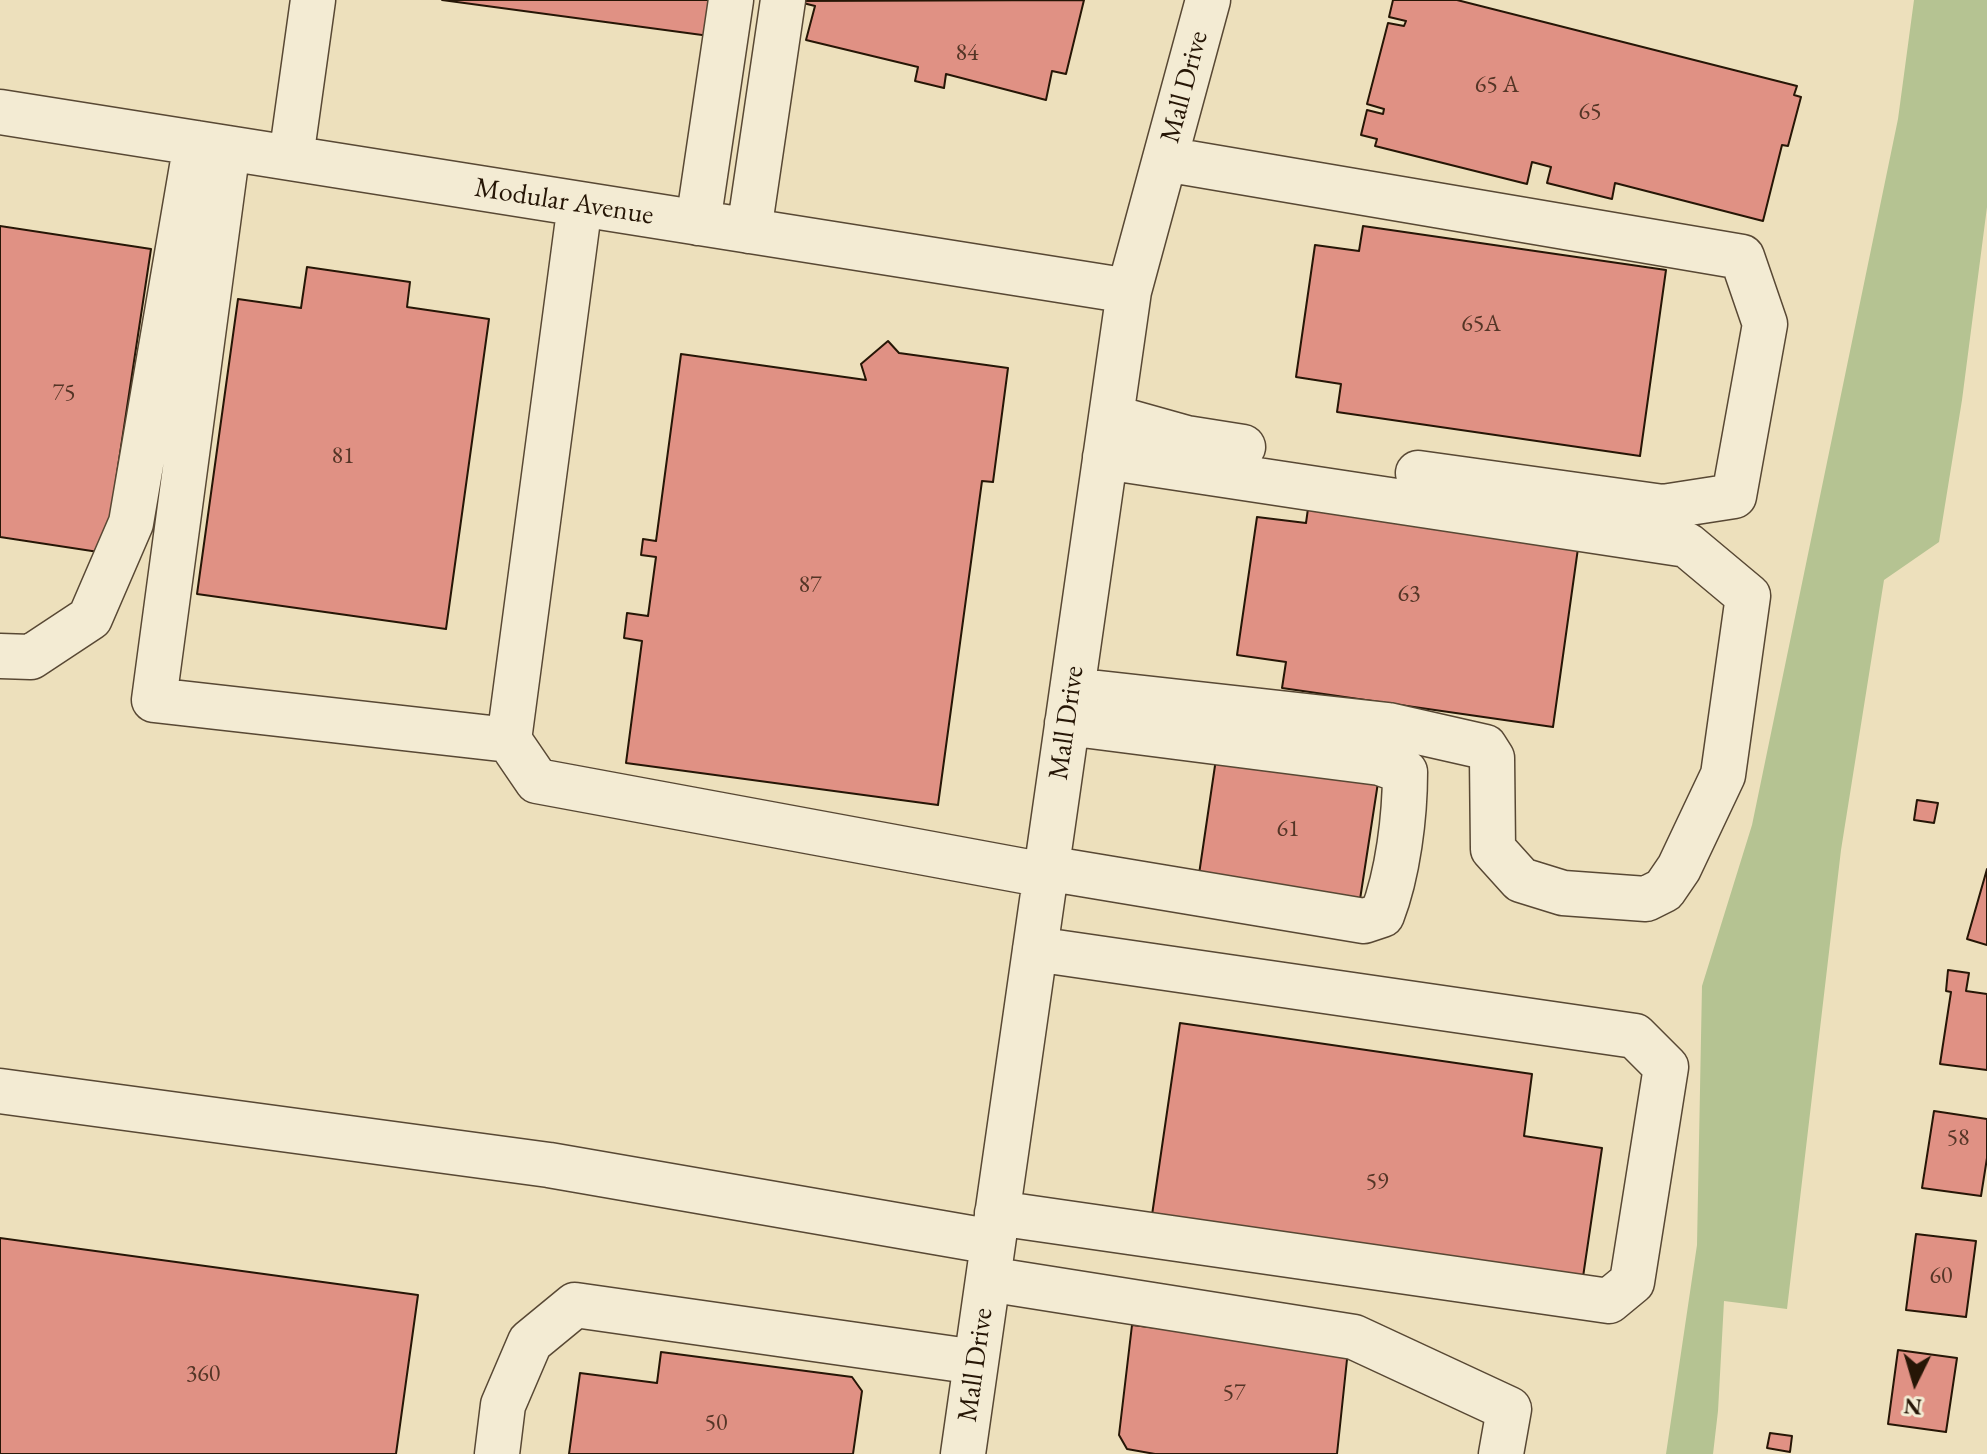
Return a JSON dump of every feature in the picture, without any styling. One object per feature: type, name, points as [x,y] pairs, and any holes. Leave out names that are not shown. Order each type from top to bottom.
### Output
[{"type":"street","points":[[291,158],[313,0]]},
{"type":"street","points":[[698,223],[731,0]]},
{"type":"street","points":[[749,231],[783,0]]},
{"type":"street","name":"Mall Drive","points":[[963,1454],[1129,291],[1208,0]]},
{"type":"street","name":"Modular Avenue","points":[[0,112],[1129,291]]},
{"type":"street","points":[[0,656],[31,657],[90,618],[131,523],[212,146]]},
{"type":"street","points":[[212,146],[154,700],[509,740]]},
{"type":"street","points":[[1108,437],[1186,438],[1326,461],[1663,507],[1734,496],[1765,324],[1742,257],[1165,159]]},
{"type":"street","points":[[580,204],[509,740],[537,781],[1046,871],[1364,921],[1382,915],[1392,891],[1405,772],[1380,763],[1070,706]]},
{"type":"street","points":[[1070,706],[1388,725],[1485,747],[1492,758],[1493,849],[1521,880],[1563,893],[1646,899],[1664,890],[1679,868],[1723,775],[1739,667],[1748,596],[1687,545],[1108,437]]},
{"type":"street","points":[[993,1245],[1609,1301],[1632,1282],[1666,1067],[1635,1036],[1035,949]]},
{"type":"street","points":[[0,1091],[549,1165],[993,1245],[1354,1337],[1509,1409],[1501,1454]]},
{"type":"street","points":[[497,1454],[503,1405],[530,1342],[575,1305],[976,1362]]},
{"type":"green space","points":[[1914,0],[1987,0],[1987,207],[1962,400],[1939,542],[1884,580],[1841,850],[1787,1309],[1724,1301],[1713,1454],[1666,1454],[1697,1245],[1702,986],[1752,825],[1898,119]]},
{"type":"building","points":[[442,0],[722,0],[717,37]]},
{"type":"building","points":[[1084,0],[1066,74],[1052,71],[1046,100],[946,74],[944,88],[915,81],[918,67],[806,40],[815,6],[795,1]]},
{"type":"building","points":[[1393,0],[1457,0],[1797,86],[1794,95],[1801,97],[1788,146],[1782,145],[1763,221],[1615,183],[1612,199],[1547,183],[1551,167],[1532,162],[1527,184],[1375,146],[1377,139],[1361,135],[1367,110],[1383,114],[1384,109],[1367,104],[1388,23],[1404,26],[1406,21],[1389,17]]},
{"type":"building","points":[[0,226],[151,249],[105,553],[0,537]]},
{"type":"building","points":[[1363,226],[1666,270],[1640,456],[1337,412],[1341,384],[1296,377],[1315,245],[1359,251]]},
{"type":"building","points":[[307,267],[410,282],[407,307],[489,319],[446,629],[197,594],[238,299],[301,308]]},
{"type":"building","points":[[888,341],[899,353],[1008,368],[993,482],[982,481],[938,805],[626,763],[642,641],[624,638],[627,613],[648,616],[656,557],[641,555],[643,539],[656,541],[681,354],[866,380],[861,364]]},
{"type":"building","points":[[1310,494],[1580,534],[1553,727],[1282,688],[1286,662],[1237,655],[1257,517],[1306,523]]},
{"type":"building","points":[[1217,752],[1379,776],[1359,906],[1198,881]]},
{"type":"building","points":[[1917,800],[1938,803],[1934,823],[1914,820]]},
{"type":"building","points":[[1987,869],[1987,945],[1967,939]]},
{"type":"building","points":[[1948,970],[1969,973],[1966,991],[1987,994],[1987,1070],[1940,1064],[1951,992],[1946,991]]},
{"type":"building","points":[[1180,1023],[1532,1074],[1524,1136],[1602,1148],[1583,1277],[1152,1215]]},
{"type":"building","points":[[1934,1111],[1987,1119],[1987,1158],[1981,1196],[1922,1188]]},
{"type":"building","points":[[1916,1234],[1976,1241],[1966,1317],[1906,1310]]},
{"type":"building","points":[[0,1238],[418,1295],[396,1454],[0,1454]]},
{"type":"building","points":[[1132,1325],[1348,1350],[1337,1454],[1155,1454],[1127,1449],[1119,1435]]},
{"type":"building","points":[[1898,1350],[1957,1358],[1946,1432],[1888,1424]]},
{"type":"building","points":[[661,1352],[852,1377],[862,1391],[853,1454],[569,1454],[580,1373],[657,1383]]},
{"type":"building","points":[[1770,1433],[1792,1436],[1790,1452],[1767,1448]]}]
